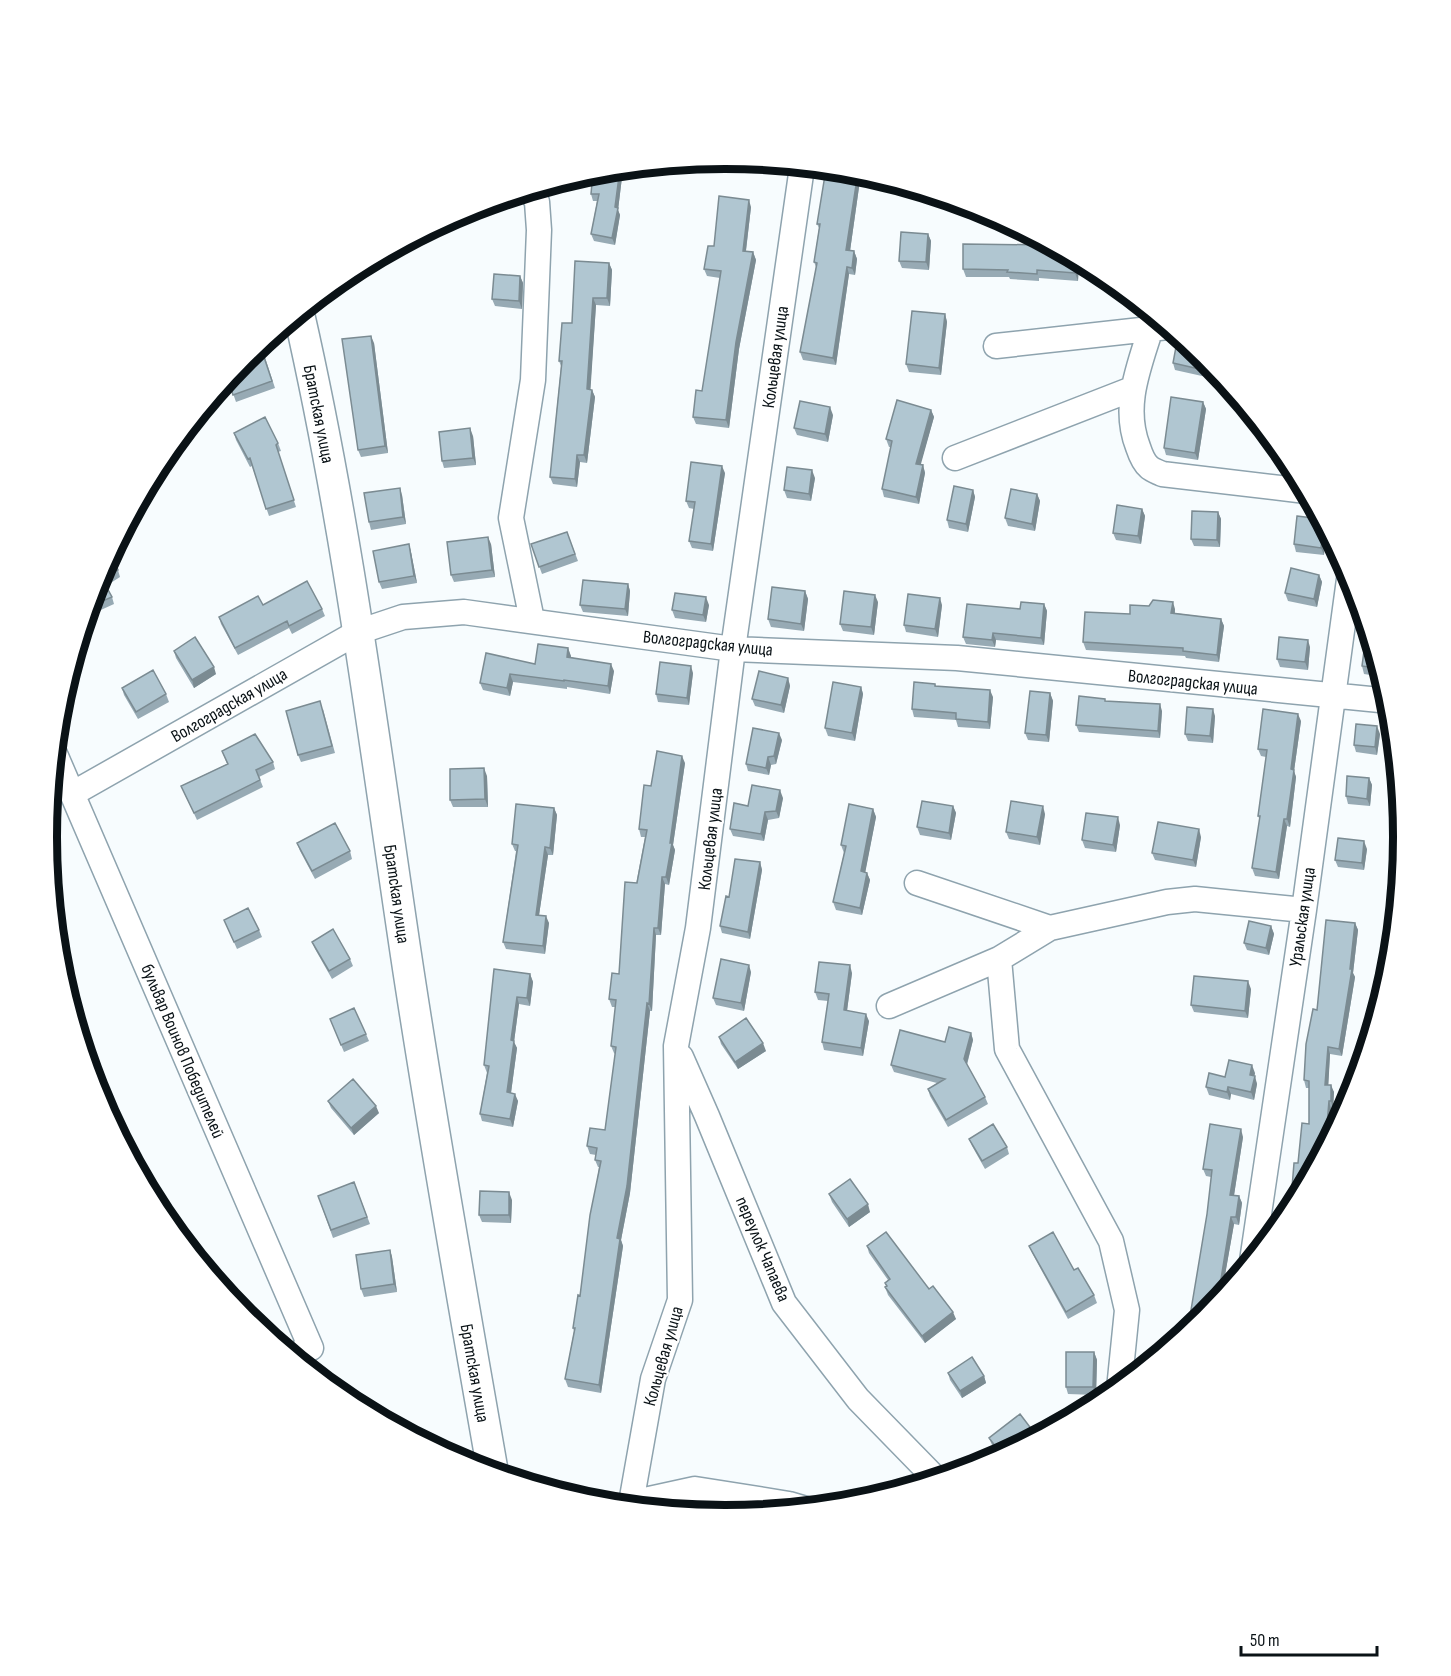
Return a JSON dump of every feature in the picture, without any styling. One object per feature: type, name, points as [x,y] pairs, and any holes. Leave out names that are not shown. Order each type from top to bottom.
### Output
[{"type":"main road","name":"Братская улица","points":[[301,322],[314,383],[358,632],[416,1022],[491,1464]]},
{"type":"street","name":"Кольцевая улица","points":[[630,1500],[653,1378],[680,1300],[676,1046],[698,928],[733,649],[801,174]]},
{"type":"street","points":[[532,620],[511,518],[533,380],[539,231],[537,202],[535,198]]},
{"type":"street","points":[[996,346],[1156,327]]},
{"type":"street","points":[[1158,329],[1132,389],[1130,411],[1132,433],[1148,467],[1162,474],[1295,490]]},
{"type":"street","points":[[955,458],[1132,389]]},
{"type":"street","name":"Уральская улица","points":[[1254,1247],[1304,910],[1347,593]]},
{"type":"street","name":"Волгоградская улица","points":[[72,795],[358,632],[403,617],[464,612],[733,649],[957,658],[1379,700]]},
{"type":"street","name":"бульвар Воинов Победителей","points":[[61,768],[301,1352]]},
{"type":"street","points":[[917,883],[1050,928]]},
{"type":"street","points":[[889,1006],[999,959],[1050,928],[1167,902],[1195,899],[1304,910]]},
{"type":"street","points":[[999,959],[1007,1049],[1111,1241],[1127,1310],[1120,1377]]},
{"type":"street","name":"переулок Чапаева","points":[[676,1046],[784,1303],[858,1399],[931,1474]]},
{"type":"street","points":[[643,1501],[695,1489],[786,1503]]},
{"type":"building","points":[[825,177],[856,182],[846,250],[854,251],[852,268],[847,267],[833,358],[800,352],[817,263],[814,262],[820,224],[817,224]]},
{"type":"building","points":[[619,178],[615,207],[618,208],[612,238],[591,234],[599,194],[591,194],[592,183]]},
{"type":"building","points":[[719,196],[749,200],[743,251],[753,252],[736,342],[726,420],[693,417],[696,390],[702,391],[721,271],[704,269],[708,246],[714,246]]},
{"type":"building","points":[[901,232],[928,234],[926,262],[899,261]]},
{"type":"building","points":[[963,244],[1034,245],[1075,269],[1075,273],[1037,270],[1037,274],[1007,272],[1008,270],[963,269]]},
{"type":"building","points":[[575,261],[609,263],[607,298],[593,298],[587,389],[592,390],[584,455],[577,455],[575,479],[550,477],[562,361],[559,361],[562,323],[572,323]]},
{"type":"building","points":[[494,274],[520,276],[519,301],[492,299]]},
{"type":"building","points":[[912,311],[945,314],[939,368],[906,364]]},
{"type":"building","points":[[371,336],[385,446],[358,450],[342,339]]},
{"type":"building","points":[[1176,345],[1202,370],[1173,363]]},
{"type":"building","points":[[263,355],[272,381],[233,395],[231,388]]},
{"type":"building","points":[[1171,397],[1203,402],[1195,453],[1164,448]]},
{"type":"building","points":[[897,400],[931,410],[916,464],[923,465],[916,497],[882,489],[892,441],[886,439]]},
{"type":"building","points":[[800,401],[830,407],[825,434],[794,428]]},
{"type":"building","points":[[265,417],[278,443],[276,445],[294,500],[266,509],[250,458],[248,459],[234,433]]},
{"type":"building","points":[[470,428],[473,458],[442,461],[439,432]]},
{"type":"building","points":[[691,462],[722,466],[711,544],[689,541],[695,502],[686,501]]},
{"type":"building","points":[[787,467],[812,470],[809,494],[784,490]]},
{"type":"building","points":[[954,486],[973,490],[966,524],[947,520]]},
{"type":"building","points":[[400,488],[403,517],[369,522],[364,493]]},
{"type":"building","points":[[1011,489],[1037,494],[1032,524],[1005,518]]},
{"type":"building","points":[[1117,505],[1142,509],[1138,536],[1113,533]]},
{"type":"building","points":[[1192,511],[1218,512],[1217,540],[1191,539]]},
{"type":"building","points":[[1297,516],[1312,518],[1322,537],[1321,548],[1294,544]]},
{"type":"building","points":[[567,532],[575,554],[539,567],[531,544]]},
{"type":"building","points":[[488,537],[492,570],[451,575],[447,542]]},
{"type":"building","points":[[409,544],[414,576],[379,582],[373,551]]},
{"type":"building","points":[[1291,568],[1319,575],[1314,599],[1285,593]]},
{"type":"building","points":[[583,580],[628,584],[625,609],[580,605]]},
{"type":"building","points":[[307,581],[322,609],[289,626],[287,621],[235,648],[219,617],[258,596],[263,605]]},
{"type":"building","points":[[106,587],[112,597],[100,602]]},
{"type":"building","points":[[772,587],[805,591],[801,624],[768,619]]},
{"type":"building","points":[[844,591],[875,595],[871,627],[840,624]]},
{"type":"building","points":[[675,593],[706,597],[703,615],[672,610]]},
{"type":"building","points":[[908,594],[940,598],[935,629],[904,625]]},
{"type":"building","points":[[1153,600],[1173,602],[1171,613],[1221,619],[1217,655],[1183,651],[1183,648],[1083,642],[1085,612],[1130,614],[1130,605],[1149,606]]},
{"type":"building","points":[[1021,602],[1044,604],[1041,638],[993,633],[992,640],[963,637],[967,604],[1020,609]]},
{"type":"building","points":[[195,637],[214,667],[192,680],[174,651]]},
{"type":"building","points":[[1279,637],[1308,640],[1305,662],[1277,659]]},
{"type":"building","points":[[538,644],[568,648],[567,657],[611,664],[608,686],[510,674],[507,688],[480,683],[486,653],[535,664]]},
{"type":"building","points":[[1365,644],[1372,668],[1362,666]]},
{"type":"building","points":[[660,662],[691,666],[687,698],[656,694]]},
{"type":"building","points":[[153,670],[166,694],[136,712],[122,688]]},
{"type":"building","points":[[759,671],[788,678],[781,705],[752,699]]},
{"type":"building","points":[[833,682],[861,687],[852,733],[825,728]]},
{"type":"building","points":[[914,682],[990,690],[988,722],[956,719],[956,713],[912,709]]},
{"type":"building","points":[[1030,691],[1050,693],[1046,735],[1025,733]]},
{"type":"building","points":[[1079,696],[1105,699],[1105,701],[1160,704],[1158,731],[1076,725]]},
{"type":"building","points":[[320,701],[332,746],[298,755],[286,711]]},
{"type":"building","points":[[1187,707],[1213,709],[1210,736],[1185,734]]},
{"type":"building","points":[[1263,709],[1298,714],[1291,769],[1294,770],[1276,872],[1252,868],[1267,750],[1258,749]]},
{"type":"building","points":[[1356,724],[1377,726],[1375,747],[1354,745]]},
{"type":"building","points":[[753,728],[779,733],[774,756],[768,757],[766,768],[746,764]]},
{"type":"building","points":[[255,734],[273,762],[256,770],[260,780],[194,813],[181,786],[228,764],[222,751]]},
{"type":"building","points":[[657,751],[682,756],[670,843],[672,843],[666,877],[662,877],[658,928],[654,928],[649,1004],[647,1003],[627,1186],[617,1238],[620,1239],[599,1385],[565,1379],[575,1328],[573,1328],[578,1295],[580,1296],[590,1215],[601,1161],[595,1160],[597,1148],[587,1146],[590,1128],[605,1130],[616,1047],[611,1046],[616,1000],[609,999],[612,973],[619,974],[625,882],[637,883],[647,830],[639,829],[644,785],[651,786]]},
{"type":"building","points":[[484,768],[485,799],[450,800],[450,769]]},
{"type":"building","points":[[1347,776],[1369,778],[1367,799],[1346,796]]},
{"type":"building","points":[[752,785],[780,790],[776,811],[765,812],[761,834],[730,829],[734,803],[748,806]]},
{"type":"building","points":[[922,801],[953,806],[949,833],[917,827]]},
{"type":"building","points":[[1011,801],[1043,806],[1037,837],[1006,832]]},
{"type":"building","points":[[516,804],[554,808],[550,848],[545,847],[536,915],[546,916],[543,946],[503,942],[518,845],[512,844]]},
{"type":"building","points":[[849,804],[873,809],[861,871],[867,873],[860,908],[833,902],[846,846],[841,845]]},
{"type":"building","points":[[1086,813],[1118,817],[1113,845],[1082,840]]},
{"type":"building","points":[[1158,822],[1199,829],[1193,860],[1152,853]]},
{"type":"building","points":[[335,823],[350,851],[312,871],[297,843]]},
{"type":"building","points":[[1338,838],[1364,841],[1362,863],[1335,860]]},
{"type":"building","points":[[735,859],[760,862],[748,932],[720,926],[726,896],[729,897]]},
{"type":"building","points":[[248,908],[259,930],[234,942],[224,920]]},
{"type":"building","points":[[1326,920],[1355,923],[1350,969],[1352,969],[1339,1049],[1328,1047],[1325,1085],[1331,1085],[1331,1101],[1329,1101],[1326,1131],[1292,1192],[1294,1163],[1298,1163],[1302,1123],[1309,1124],[1309,1081],[1304,1080],[1306,1044],[1313,1009],[1317,1010]]},
{"type":"building","points":[[1249,921],[1271,926],[1266,948],[1244,943]]},
{"type":"building","points":[[333,929],[350,959],[329,971],[312,942]]},
{"type":"building","points":[[721,959],[749,965],[741,1003],[713,998]]},
{"type":"building","points":[[819,962],[850,965],[844,1010],[866,1014],[861,1048],[822,1042],[829,994],[815,992]]},
{"type":"building","points":[[494,969],[530,974],[527,998],[517,997],[511,1040],[514,1041],[507,1092],[515,1094],[510,1119],[480,1114],[489,1066],[484,1065]]},
{"type":"building","points":[[1194,976],[1248,981],[1245,1011],[1191,1005]]},
{"type":"building","points":[[354,1008],[366,1034],[341,1045],[330,1019]]},
{"type":"building","points":[[746,1018],[763,1043],[735,1062],[719,1037]]},
{"type":"building","points":[[949,1027],[971,1033],[964,1059],[985,1097],[946,1120],[928,1089],[945,1079],[891,1065],[900,1030],[945,1042]]},
{"type":"building","points":[[1229,1060],[1252,1065],[1250,1075],[1255,1076],[1251,1092],[1228,1087],[1227,1092],[1206,1087],[1209,1073],[1225,1077]]},
{"type":"building","points":[[353,1079],[376,1106],[351,1128],[328,1101]]},
{"type":"building","points":[[993,1124],[1007,1147],[982,1161],[969,1139]]},
{"type":"building","points":[[1210,1124],[1241,1129],[1230,1195],[1239,1196],[1236,1217],[1231,1217],[1221,1279],[1226,1281],[1190,1319],[1212,1170],[1203,1169]]},
{"type":"building","points":[[850,1179],[868,1204],[847,1219],[829,1194]]},
{"type":"building","points":[[354,1182],[367,1217],[331,1230],[318,1196]]},
{"type":"building","points":[[480,1191],[509,1192],[509,1215],[479,1215]]},
{"type":"building","points":[[886,1232],[929,1289],[933,1286],[953,1312],[922,1336],[885,1287],[887,1286],[885,1283],[890,1279],[867,1246]]},
{"type":"building","points":[[1053,1232],[1074,1270],[1078,1268],[1094,1295],[1066,1312],[1029,1246]]},
{"type":"building","points":[[390,1250],[394,1284],[361,1289],[356,1255]]},
{"type":"building","points":[[1066,1352],[1094,1352],[1093,1387],[1066,1387]]},
{"type":"building","points":[[972,1357],[984,1376],[960,1391],[948,1373]]},
{"type":"building","points":[[1020,1414],[1033,1431],[997,1449],[989,1438]]},
{"type":"building","points":[[553,1482],[587,1488],[586,1492],[553,1484]]}]
